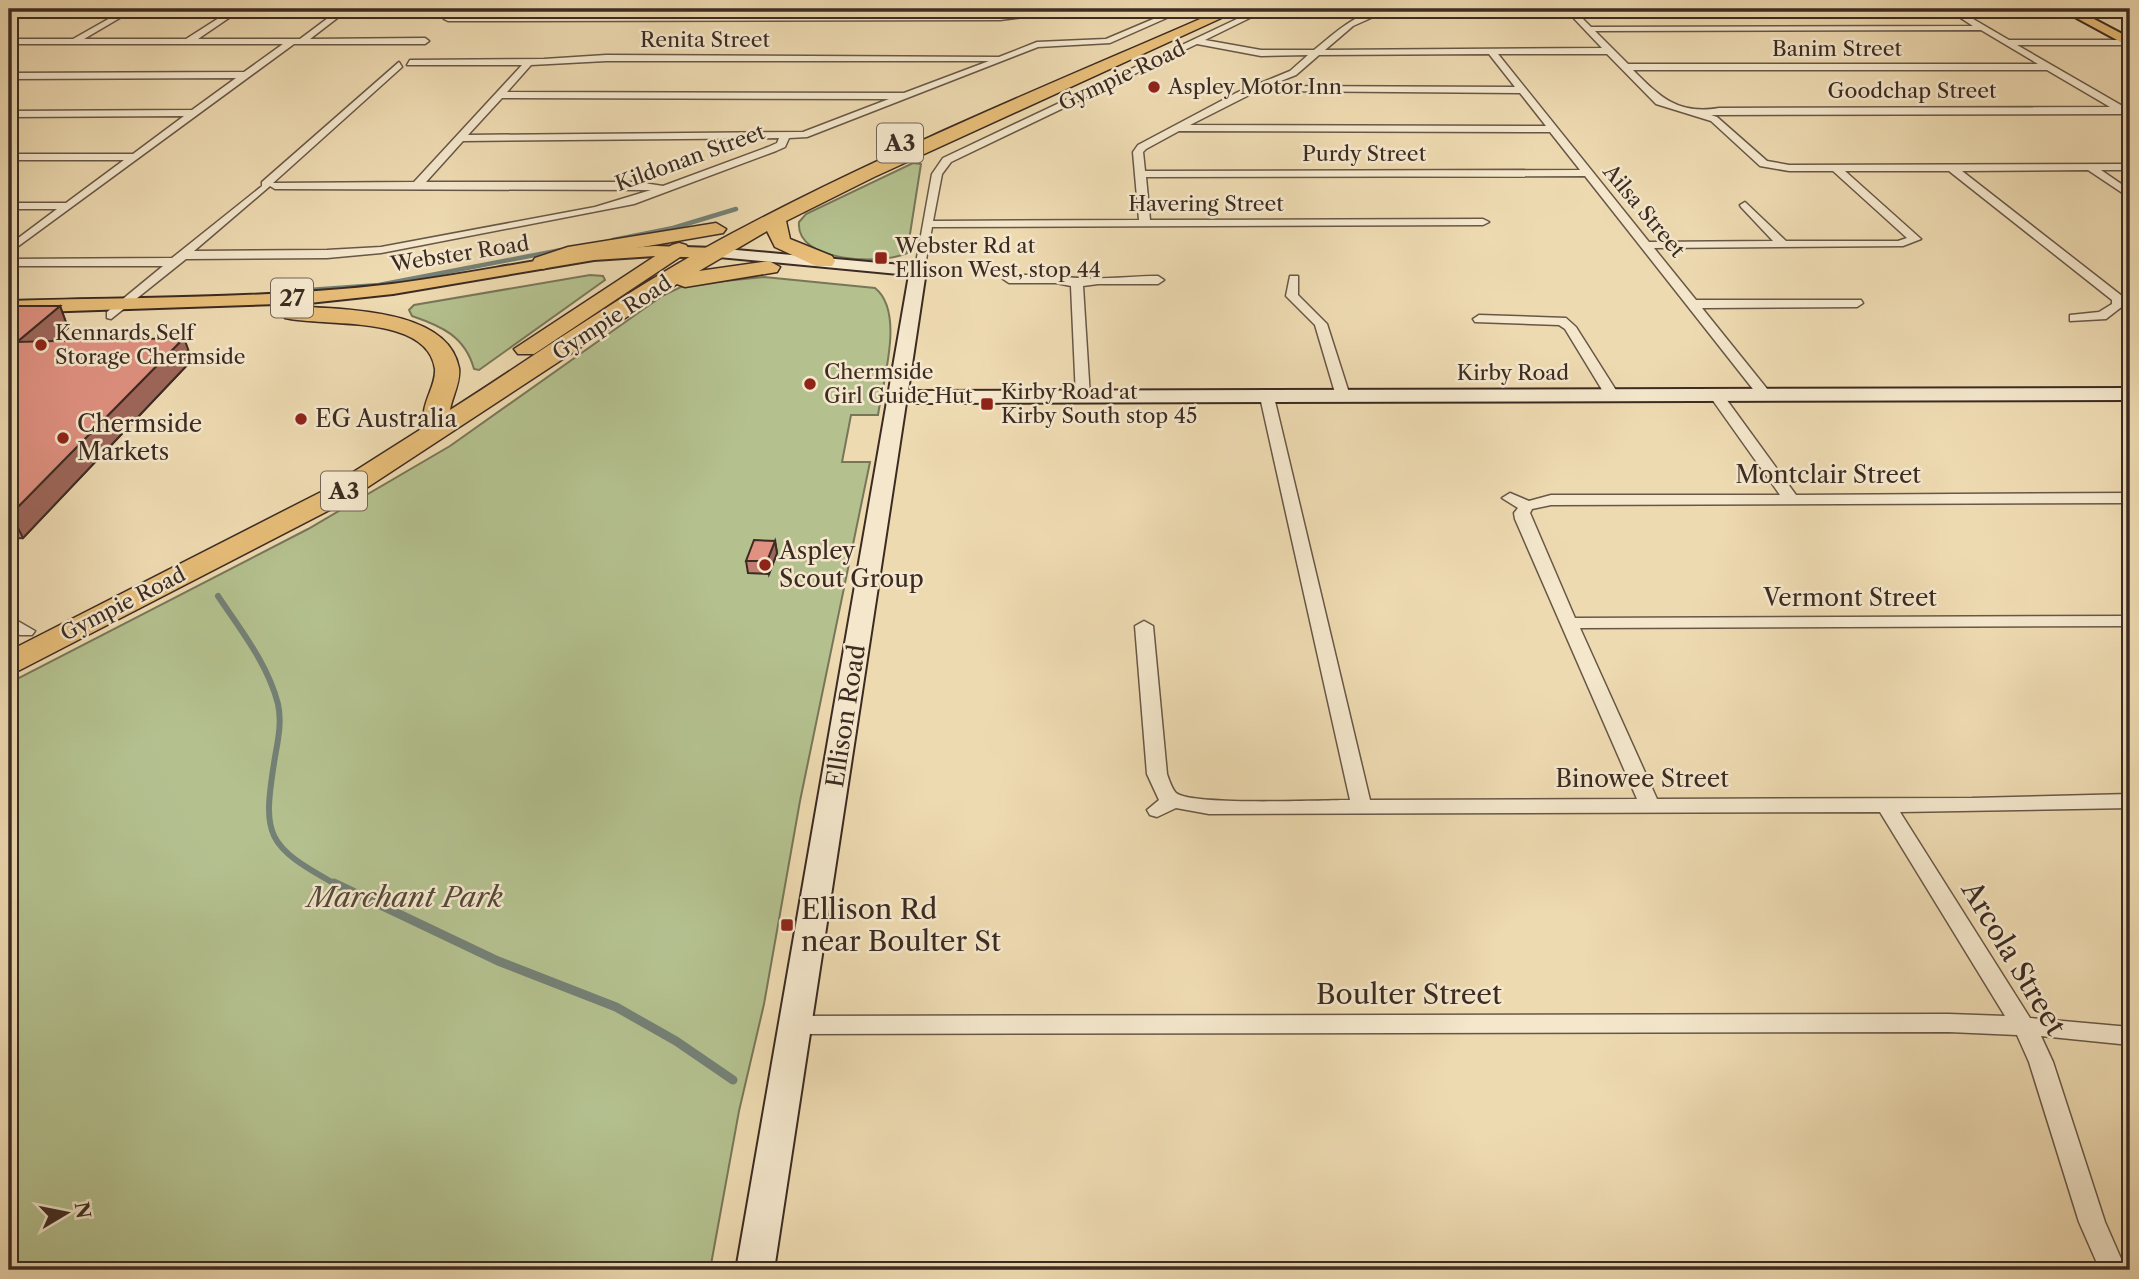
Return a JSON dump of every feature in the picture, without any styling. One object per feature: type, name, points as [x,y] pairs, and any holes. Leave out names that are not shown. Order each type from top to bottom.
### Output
[{"type":"highway","name":"Gympie Road","points":[[9,663],[335,496],[716,229],[818,178],[1104,45],[1133,42],[1209,9]]},
{"type":"highway","name":"Gympie Road","points":[[15,630],[319,485],[665,266],[706,257],[776,218],[867,173],[1234,9]]},
{"type":"highway","points":[[1093,71],[1099,79],[1110,82]]},
{"type":"highway","points":[[776,218],[777,234],[782,243],[824,261]]},
{"type":"highway","points":[[543,263],[568,253],[716,229]]},
{"type":"highway","points":[[665,266],[713,274],[769,267]]},
{"type":"highway","points":[[293,313],[360,318],[401,325],[436,343],[443,351],[447,369],[437,411]]},
{"type":"main road","points":[[2066,9],[2130,42]]},
{"type":"main road","name":"Webster Road","points":[[9,316],[341,295],[594,255],[665,266]]},
{"type":"main road","name":"Webster Road","points":[[706,257],[769,267],[877,277],[918,274]]},
{"type":"main road","name":"Webster Road","points":[[9,307],[293,313],[572,268],[665,266],[706,257],[824,261],[918,274]]},
{"type":"main road","name":"Ellison Road","points":[[755,1270],[918,274]]},
{"type":"main road","name":"27","points":[[877,277],[913,296]]},
{"type":"main road","name":"Kirby Road","points":[[896,397],[2130,394]]},
{"type":"street","points":[[9,16],[24,9]]},
{"type":"street","points":[[74,42],[131,9]]},
{"type":"street","points":[[189,41],[239,9]]},
{"type":"street","points":[[9,250],[246,75],[345,9]]},
{"type":"street","points":[[440,26],[460,9]]},
{"type":"street","points":[[567,19],[576,9]]},
{"type":"street","points":[[448,19],[1000,18],[1049,9]]},
{"type":"street","name":"Kildonan Street","points":[[9,263],[327,254],[401,247],[608,208],[777,148],[785,136],[816,132],[1045,43],[1104,45],[1183,9]]},
{"type":"street","name":"Gympie Road","points":[[944,163],[962,151],[1264,9]]},
{"type":"street","points":[[1145,223],[1138,152],[1253,89],[1293,73],[1350,24],[1387,9]]},
{"type":"street","points":[[1569,9],[1659,102],[1702,114],[1721,124],[1764,164],[1789,168],[2130,167]]},
{"type":"street","points":[[1951,9],[2126,113]]},
{"type":"street","points":[[1588,29],[1983,28]]},
{"type":"street","points":[[125,310],[181,258],[268,186],[404,63],[432,33]]},
{"type":"street","points":[[9,42],[425,41]]},
{"type":"street","points":[[1194,41],[1255,53],[1609,51]]},
{"type":"street","points":[[2009,42],[2130,42]]},
{"type":"street","name":"Ailsa Street","points":[[1492,52],[1620,217],[1647,245],[1765,395]]},
{"type":"street","name":"Renita Street","points":[[404,63],[528,63],[606,58],[1000,59]]},
{"type":"street","points":[[417,186],[528,63]]},
{"type":"street","name":"Banim Street","points":[[1626,67],[2049,67]]},
{"type":"street","points":[[9,76],[246,75]]},
{"type":"street","points":[[1253,89],[1523,90]]},
{"type":"street","points":[[498,95],[907,96]]},
{"type":"street","name":"Goodchap Street","points":[[1702,114],[1719,111],[2126,113]]},
{"type":"street","points":[[9,114],[194,113]]},
{"type":"street","points":[[1179,128],[1554,130]]},
{"type":"street","points":[[461,138],[785,136]]},
{"type":"street","points":[[9,157],[136,156]]},
{"type":"street","name":"Ellison Road","points":[[918,274],[937,174],[944,163]]},
{"type":"street","points":[[1951,167],[2118,299],[2118,305],[2102,316],[2074,318]]},
{"type":"street","points":[[2090,167],[2130,195]]},
{"type":"street","points":[[1647,245],[1899,244],[1915,239],[1836,168]]},
{"type":"street","name":"Purdy Street","points":[[1141,174],[1587,173]]},
{"type":"street","points":[[268,186],[637,185],[665,189]]},
{"type":"street","points":[[1745,205],[1782,244]]},
{"type":"street","points":[[9,206],[69,206]]},
{"type":"street","name":"Havering Street","points":[[929,224],[1483,222]]},
{"type":"street","points":[[1009,279],[1056,279],[1077,284],[1098,280],[1158,280]]},
{"type":"street","points":[[1293,279],[1292,296],[1321,324],[1343,396]]},
{"type":"street","points":[[1077,284],[1083,397]]},
{"type":"street","points":[[1695,304],[1857,303]]},
{"type":"street","points":[[1479,319],[1562,321],[1570,327],[1612,396]]},
{"type":"street","points":[[1716,395],[1791,499]]},
{"type":"street","points":[[1267,397],[1361,805]]},
{"type":"street","points":[[1510,498],[1527,506],[1522,513],[1523,519],[1650,805]]},
{"type":"street","name":"Montclair Street","points":[[1527,506],[1551,500],[2130,498]]},
{"type":"street","name":"Vermont Street","points":[[1571,623],[2130,621]]},
{"type":"street","name":"Binowee Street","points":[[1144,626],[1157,774],[1166,795],[1165,806],[1886,805],[2130,801]]},
{"type":"street","name":"Arcola Street","points":[[1886,805],[2024,1026],[2041,1062],[2092,1222],[2113,1270]]},
{"type":"street","name":"Boulter Street","points":[[794,1025],[1949,1023],[2024,1026],[2130,1036]]},
{"type":"green space","points":[[913,163],[921,164],[907,253],[879,259],[842,257],[811,246],[802,236],[799,222],[806,214]]},
{"type":"green space","points":[[590,275],[603,276],[605,280],[479,370],[474,369],[465,348],[458,340],[442,328],[412,316],[409,310],[414,305]]},
{"type":"green space","name":"Marchant Park","points":[[764,277],[875,288],[884,299],[889,313],[890,347],[878,415],[851,415],[842,462],[870,462],[800,801],[764,1004],[739,1111],[710,1270],[9,1270],[9,683],[308,529],[450,446],[662,296],[685,285]]},
{"type":"building","name":"Chermside Markets","points":[[9,306],[60,306],[17,342],[184,338],[11,514],[9,514]]},
{"type":"building","points":[[754,540],[775,541],[767,561],[746,561]]},
{"type":"waterway","points":[[613,240],[673,228],[736,209]]},
{"type":"waterway","points":[[281,292],[379,285],[561,250]]},
{"type":"waterway","points":[[218,596],[268,675],[278,704],[279,731],[269,805],[274,836],[282,848],[295,859],[337,885]]},
{"type":"waterway","points":[[334,883],[498,961],[616,1007],[676,1041],[733,1080]]},
{"type":"place","name":"Aspley Motor Inn","points":[[1154,87]]},
{"type":"place","name":"Webster Rd at Ellison West, stop 44","points":[[881,258]]},
{"type":"place","name":"Kennards Self Storage Chermside","points":[[41,345]]},
{"type":"place","name":"Chermside Girl Guide Hut","points":[[810,384]]},
{"type":"place","name":"Kirby Road at Kirby South stop 45","points":[[987,404]]},
{"type":"place","name":"EG Australia","points":[[301,419]]},
{"type":"place","name":"Chermside Markets","points":[[63,438]]},
{"type":"place","name":"Aspley Scout Group","points":[[765,565]]},
{"type":"place","name":"Ellison Rd near Boulter St","points":[[787,925]]}]
